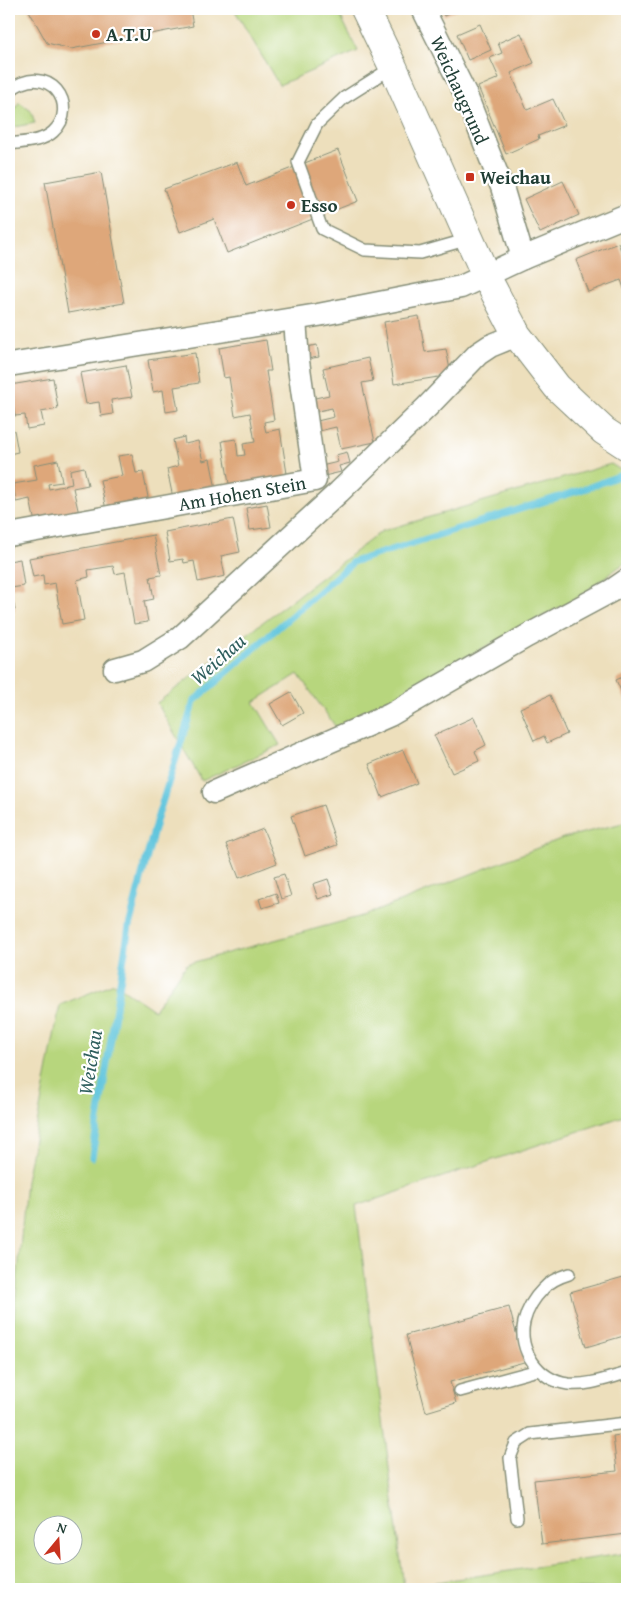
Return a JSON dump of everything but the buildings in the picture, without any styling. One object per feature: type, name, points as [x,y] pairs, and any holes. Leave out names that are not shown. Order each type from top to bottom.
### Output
[{"type":"main road","points":[[365,9],[393,67],[486,276],[517,335],[557,387],[604,431],[627,446]]},
{"type":"street","name":"Weichaugrund","points":[[422,9],[465,93],[502,187],[523,258]]},
{"type":"street","points":[[9,365],[295,319],[461,287],[523,258],[627,215]]},
{"type":"street","name":"Am Hohen Stein","points":[[9,535],[315,480],[298,361],[295,319]]},
{"type":"street","points":[[115,669],[143,661],[180,638],[339,492],[427,407],[478,354],[490,346],[517,335]]},
{"type":"street","points":[[214,792],[390,715],[527,636],[611,591],[627,580]]},
{"type":"lane","points":[[393,67],[344,98],[317,124],[298,162],[322,229],[365,250],[420,253],[470,239]]},
{"type":"lane","points":[[9,91],[18,83],[38,80],[56,89],[61,95],[63,107],[61,122],[52,132],[41,138],[9,144]]},
{"type":"lane","points":[[569,1274],[554,1280],[543,1288],[531,1304],[524,1323],[524,1339],[529,1356],[538,1370],[550,1378],[566,1384],[586,1385],[627,1372]]},
{"type":"lane","points":[[460,1391],[538,1370]]},
{"type":"lane","points":[[517,1518],[510,1458],[516,1443],[530,1434],[627,1423]]},
{"type":"green space","points":[[234,9],[337,9],[358,51],[279,85]]},
{"type":"green space","points":[[19,102],[31,111],[35,123],[9,128],[9,120]]},
{"type":"green space","points":[[611,464],[627,474],[627,561],[577,598],[430,676],[338,730],[298,674],[254,702],[280,745],[202,781],[157,703],[382,531]]},
{"type":"green space","points":[[627,822],[627,1115],[356,1206],[404,1587],[627,1553],[627,1589],[9,1589],[9,1351],[12,1341],[26,1181],[60,1005],[114,983],[154,1010],[187,964],[366,915],[563,838]]},
{"type":"waterway","name":"Weichau","points":[[92,1157],[129,926],[156,822],[194,701],[353,562],[587,488],[627,473]]},
{"type":"place","name":"A.T.U","points":[[96,34]]},
{"type":"place","name":"Weichau","points":[[470,177]]},
{"type":"place","name":"Esso","points":[[291,205]]}]
